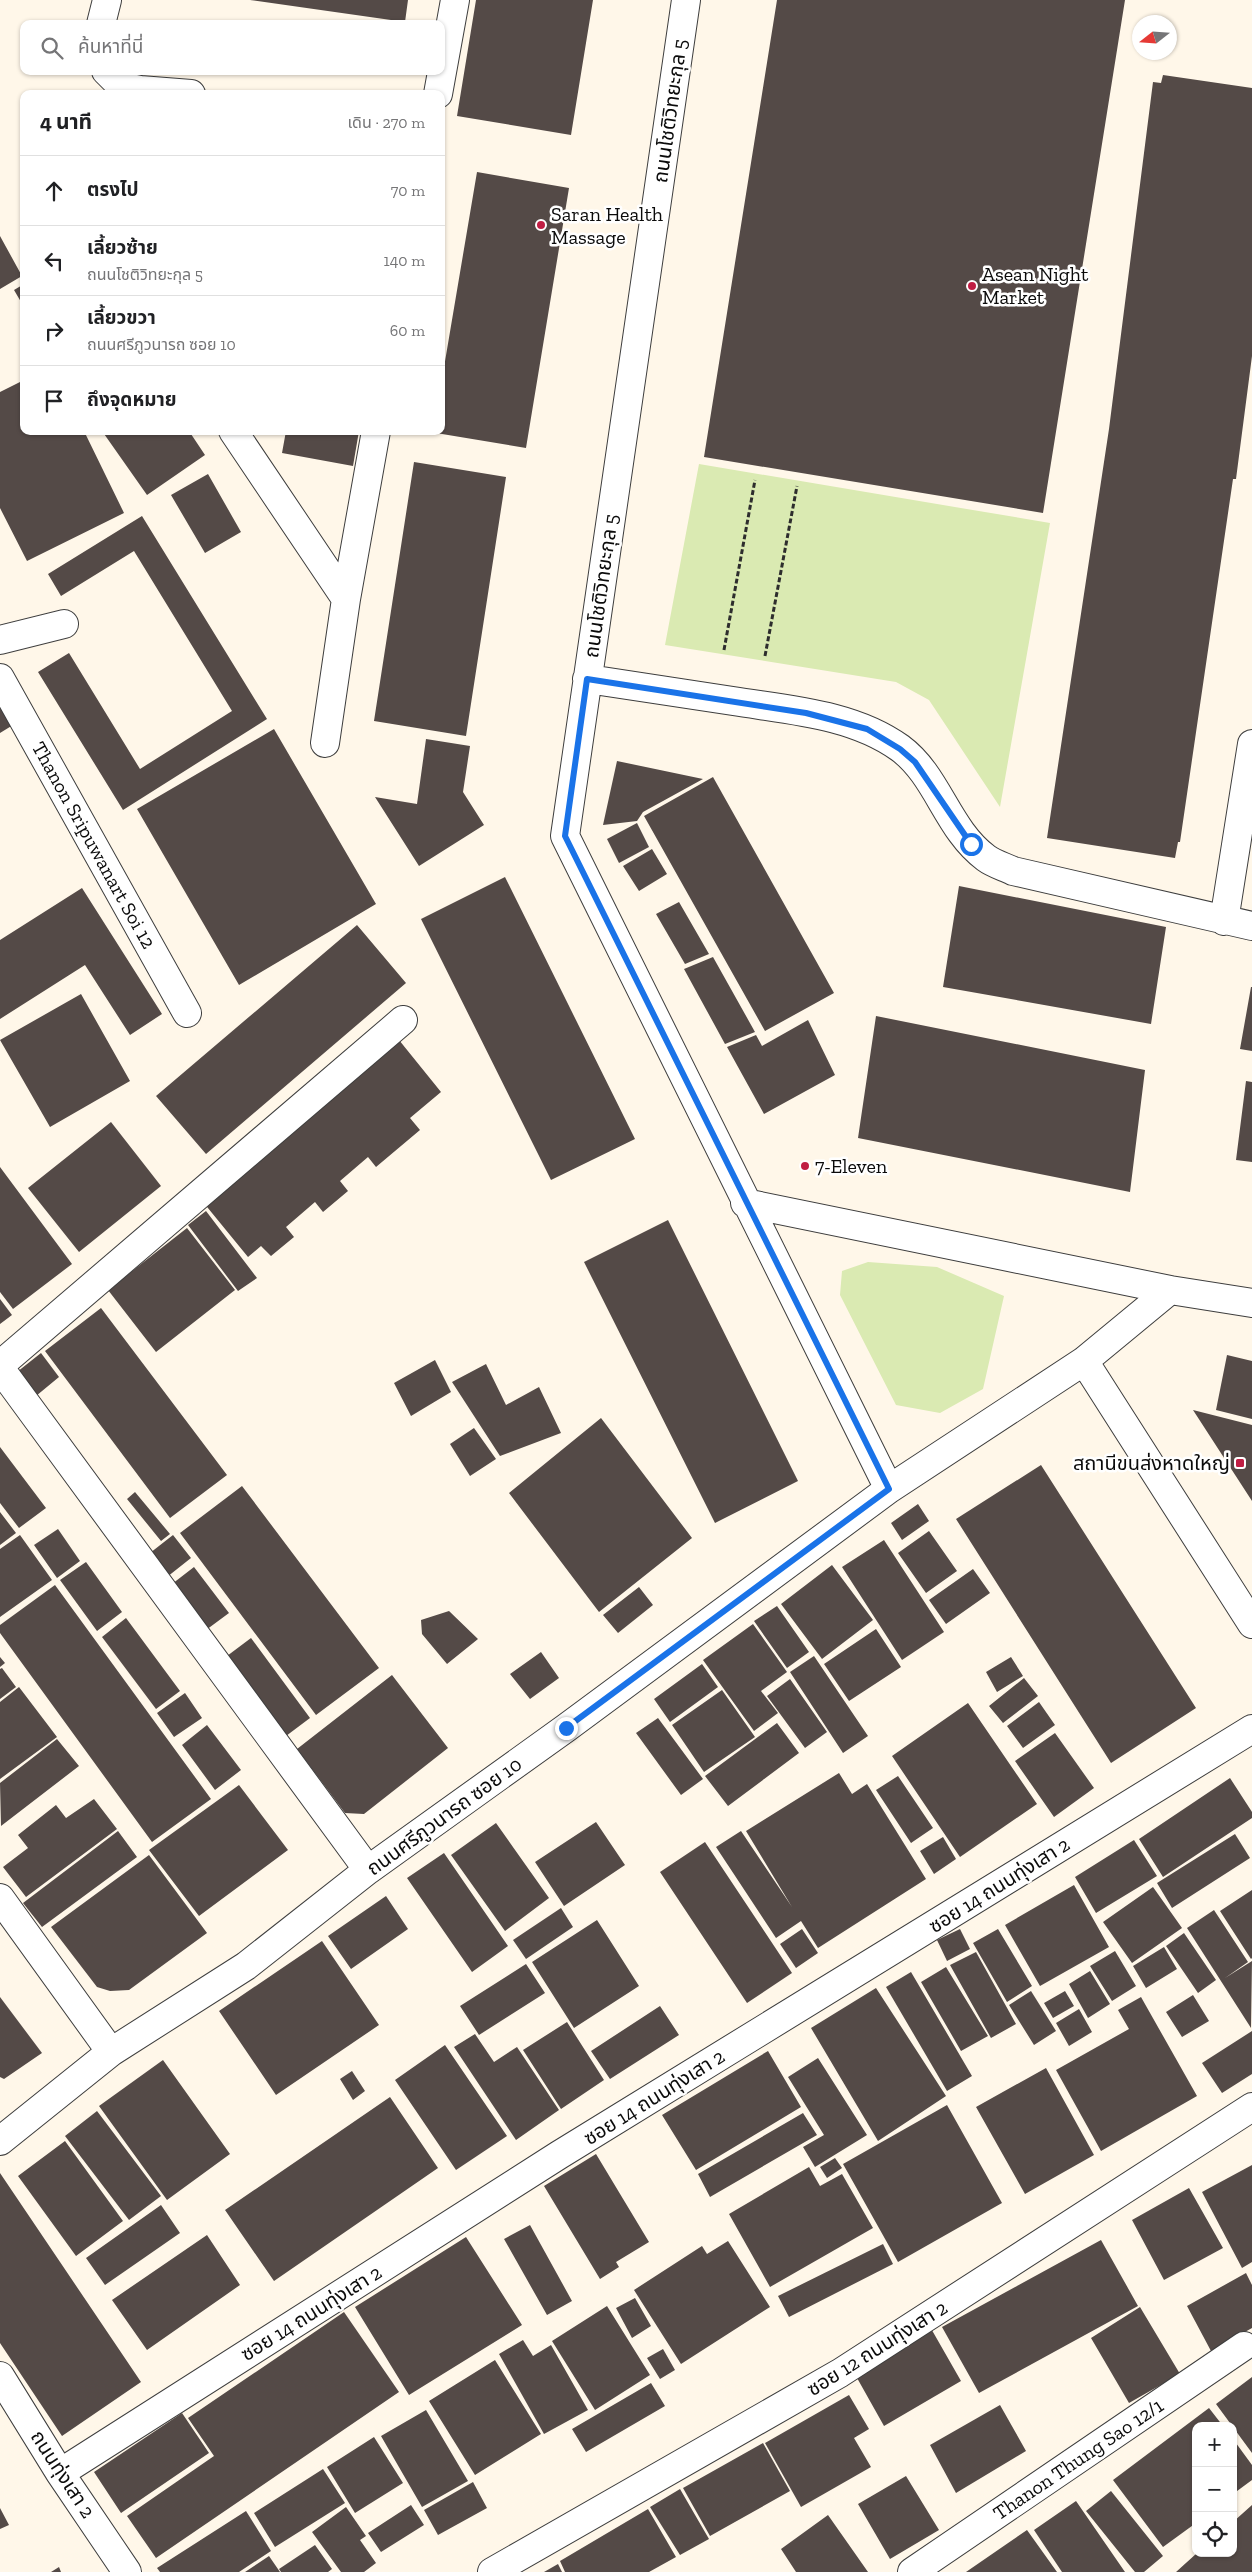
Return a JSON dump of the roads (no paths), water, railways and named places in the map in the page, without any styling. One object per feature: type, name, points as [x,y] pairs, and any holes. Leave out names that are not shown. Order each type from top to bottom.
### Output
[{"type":"street","points":[[103,20],[107,0]]},
{"type":"street","points":[[445,55],[455,0]]},
{"type":"street","name":"ถนนโชติวิทยะกุล 5","points":[[686,0],[565,836],[745,1204],[889,1489]]},
{"type":"street","points":[[110,75],[121,86],[140,90]]},
{"type":"street","points":[[439,90],[441,75]]},
{"type":"street","points":[[236,435],[346,599]]},
{"type":"street","points":[[326,743],[346,599],[375,435]]},
{"type":"street","points":[[0,640],[64,624]]},
{"type":"street","name":"Thanon Sripuwanart Soi 12","points":[[0,678],[187,1013]]},
{"type":"street","points":[[587,679],[806,713],[867,729],[900,749],[915,762],[953,822],[971,844],[987,859],[1013,871],[1252,926]]},
{"type":"street","points":[[1224,921],[1252,744]]},
{"type":"street","points":[[368,1870],[0,1366],[403,1020]]},
{"type":"street","points":[[745,1204],[1170,1290],[1252,1303]]},
{"type":"street","name":"ถนนศรีภูวนารถ ซอย 10","points":[[0,2141],[111,2052],[246,1966],[368,1870],[566,1728],[889,1489],[1084,1361],[1170,1290]]},
{"type":"street","points":[[1084,1361],[1252,1624]]},
{"type":"street","name":"ซอย 14 ถนนทุ่งเสา 2","points":[[60,2472],[559,2155],[1252,1729]]},
{"type":"street","points":[[0,1898],[111,2052]]},
{"type":"street","name":"ซอย 12 ถนนทุ่งเสา 2","points":[[492,2572],[840,2373],[1252,2108]]},
{"type":"street","name":"Thanon Thung Sao 12/1","points":[[912,2572],[1244,2346]]},
{"type":"street","name":"ถนนทุ่งเสา 2","points":[[0,2376],[60,2472],[127,2572]]},
{"type":"place","name":"Saran Health Massage","points":[[541,225]]},
{"type":"place","name":"Asean Night Market","points":[[972,286]]},
{"type":"place","name":"7-Eleven","points":[[805,1166]]},
{"type":"place","name":"สถานีขนส่งหาดใหญ่","points":[[1240,1463]]}]
